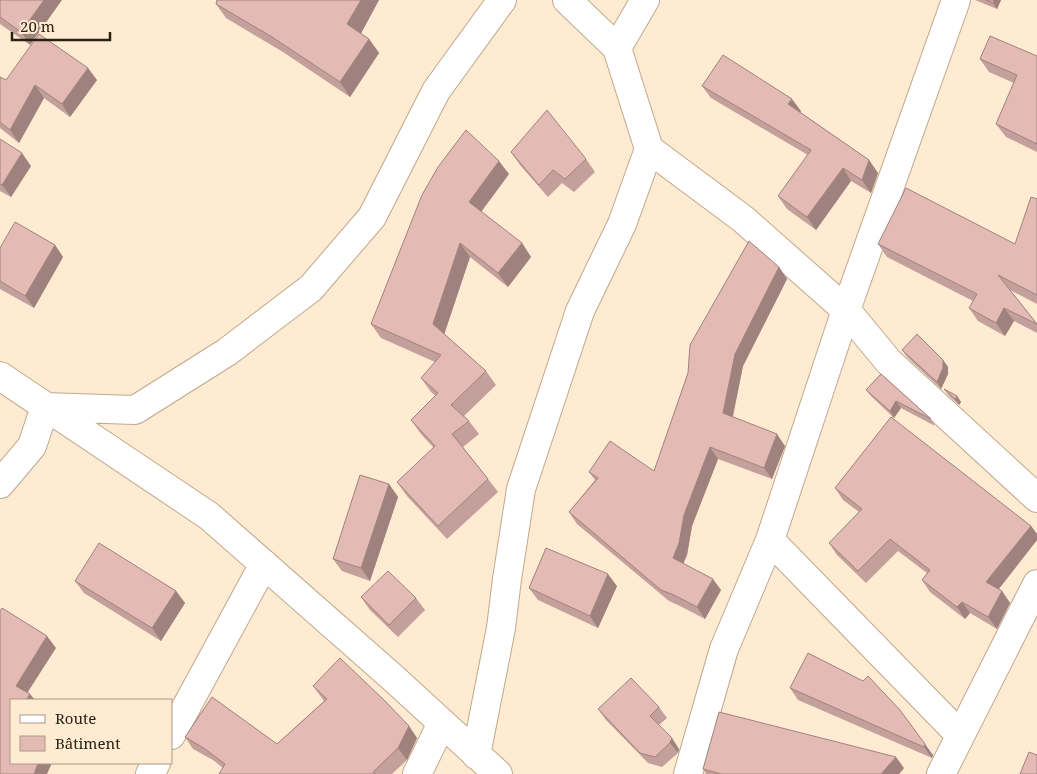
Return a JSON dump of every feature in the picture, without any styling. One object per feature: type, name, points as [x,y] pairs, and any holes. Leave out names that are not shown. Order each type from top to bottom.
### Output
[{"type":"street","points":[[45,407],[134,410],[227,352],[311,288],[372,217],[436,91],[502,0]]},
{"type":"street","points":[[567,0],[617,48],[649,149],[743,219],[846,310],[889,362],[1037,498]]},
{"type":"street","points":[[617,48],[646,0]]},
{"type":"street","points":[[688,774],[724,649],[770,540],[846,310],[956,0]]},
{"type":"street","points":[[476,754],[501,628],[522,490],[580,311],[622,224],[649,149]]},
{"type":"street","points":[[0,376],[209,516],[392,677],[498,774]]},
{"type":"street","points":[[0,484],[32,446],[45,407]]},
{"type":"street","points":[[770,540],[960,735]]},
{"type":"street","points":[[172,733],[264,564]]},
{"type":"street","points":[[941,774],[1037,584]]},
{"type":"street","points":[[417,774],[442,723]]},
{"type":"building","points":[[0,0],[44,0],[21,32],[0,17]]},
{"type":"building","points":[[217,0],[361,0],[347,24],[369,39],[340,82],[272,37],[216,4]]},
{"type":"building","points":[[39,34],[88,68],[62,104],[35,85],[10,130],[0,122],[0,77],[6,80]]},
{"type":"building","points":[[990,36],[1037,56],[1037,144],[996,124],[1017,75],[980,59]]},
{"type":"building","points":[[723,55],[792,99],[788,104],[869,160],[862,180],[843,168],[807,217],[778,196],[811,150],[702,86]]},
{"type":"building","points":[[547,110],[586,159],[565,179],[553,170],[539,185],[511,152]]},
{"type":"building","points":[[466,130],[499,161],[469,202],[522,243],[498,273],[460,243],[433,324],[486,371],[451,405],[469,421],[452,434],[488,479],[438,526],[397,482],[435,446],[411,420],[438,393],[421,378],[441,355],[371,324],[422,195],[438,167]]},
{"type":"building","points":[[0,139],[22,153],[2,185],[0,184]]},
{"type":"building","points":[[906,188],[1015,244],[1031,197],[1037,199],[1037,295],[998,275],[1037,324],[1004,308],[996,323],[969,308],[977,294],[878,244]]},
{"type":"building","points":[[15,222],[55,245],[25,296],[0,281],[0,248]]},
{"type":"building","points":[[749,241],[779,267],[735,354],[723,413],[777,434],[764,468],[710,447],[684,515],[679,543],[673,558],[713,579],[697,607],[661,590],[569,512],[598,478],[589,472],[610,441],[654,471],[688,373],[690,345]]},
{"type":"building","points":[[917,334],[943,360],[943,368],[937,382],[902,350]]},
{"type":"building","points":[[881,374],[931,419],[896,401],[890,411],[866,390]]},
{"type":"building","points":[[944,389],[957,396],[955,399]]},
{"type":"building","points":[[891,417],[1031,526],[986,582],[1002,591],[988,617],[962,602],[957,607],[922,580],[930,570],[890,539],[858,571],[829,543],[862,509],[835,488]]},
{"type":"building","points":[[360,475],[389,484],[361,568],[333,559]]},
{"type":"building","points":[[99,543],[176,591],[152,628],[75,581]]},
{"type":"building","points":[[546,548],[608,574],[590,616],[529,588]]},
{"type":"building","points":[[388,571],[416,598],[389,625],[361,597]]},
{"type":"building","points":[[2,608],[47,636],[16,686],[30,694],[27,699],[10,699],[10,764],[38,764],[34,774],[0,774],[0,611]]},
{"type":"building","points":[[808,653],[863,681],[868,676],[900,710],[925,744],[924,747],[790,688]]},
{"type":"building","points":[[340,658],[409,726],[398,748],[373,772],[376,774],[219,774],[225,764],[185,737],[212,697],[277,744],[327,699],[313,686]]},
{"type":"building","points":[[631,678],[659,707],[650,716],[672,738],[670,743],[655,757],[640,753],[598,709]]},
{"type":"building","points":[[719,712],[896,757],[881,774],[721,774],[703,769]]},
{"type":"building","points":[[1029,752],[1037,755],[1037,774],[1020,774]]}]
